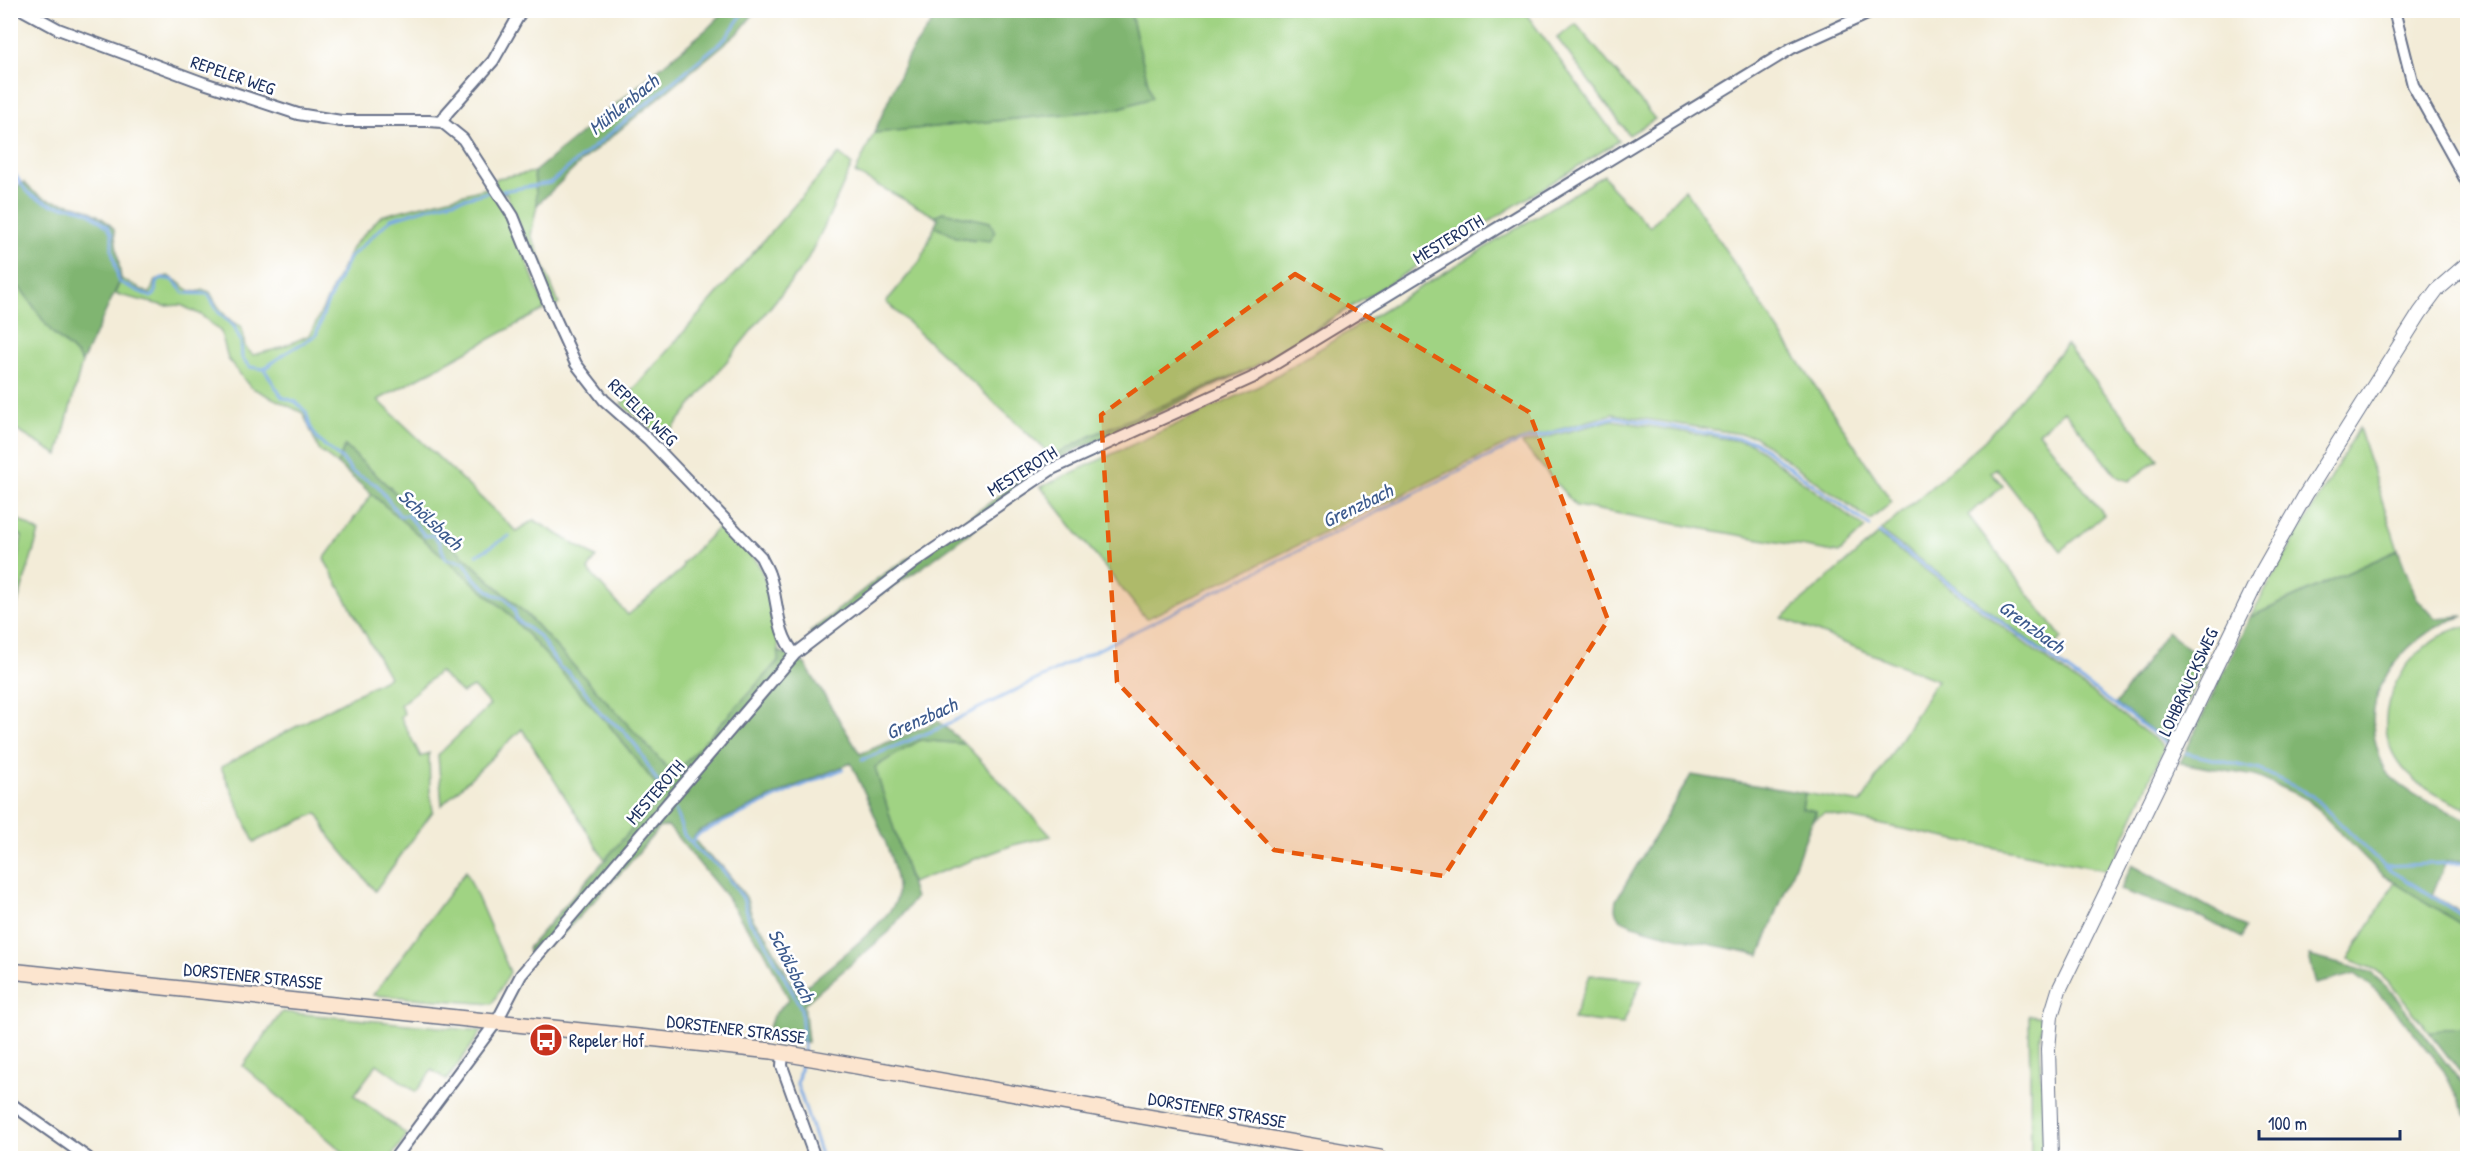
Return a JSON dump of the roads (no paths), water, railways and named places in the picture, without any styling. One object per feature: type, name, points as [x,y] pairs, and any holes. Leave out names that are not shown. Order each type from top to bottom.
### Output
[{"type":"main road","name":"DORSTENER STRASSE","points":[[10,971],[497,1021],[796,1055],[1380,1158]]},
{"type":"street","name":"REPELER WEG","points":[[23,10],[58,29],[204,83],[297,114],[341,121],[442,122],[463,139],[513,216],[576,364],[604,400],[648,440],[760,557],[770,574],[783,634],[788,646],[795,654]]},
{"type":"street","points":[[442,122],[447,113],[494,61],[522,10]]},
{"type":"street","name":"MESTEROTH","points":[[395,1158],[497,1021],[521,975],[795,654],[915,562],[1052,468],[1252,378],[1792,48],[1876,10]]},
{"type":"street","points":[[2394,10],[2413,85],[2468,184]]},
{"type":"street","name":"LOHBRAUCKSWEG","points":[[2051,1158],[2048,1049],[2050,1016],[2060,990],[2259,577],[2306,494],[2420,313],[2437,290],[2468,262]]},
{"type":"street","points":[[796,1055],[782,1066],[815,1158]]},
{"type":"street","points":[[10,1103],[88,1158]]},
{"type":"waterway","name":"Mühlenbach","points":[[502,191],[550,183],[726,38],[745,10]]},
{"type":"waterway","name":"Schölsbach","points":[[10,167],[32,196],[53,205],[78,208],[90,213],[108,227],[112,235],[112,251],[119,282],[151,297],[155,294],[156,283],[162,278],[173,280],[184,293],[208,294],[219,313],[234,326],[241,342],[242,358],[250,367],[264,369],[282,397],[296,402],[306,412],[310,426],[318,440],[344,461],[352,472],[377,485],[400,516],[408,515],[425,536],[433,535],[439,542],[446,559],[464,562],[475,579],[493,594],[505,598],[514,609],[517,620],[540,637],[559,667],[568,672],[601,714],[623,730],[637,747],[663,791]]},
{"type":"waterway","name":"Mühlenbach","points":[[264,369],[316,335],[326,306],[349,258],[391,219],[489,192]]},
{"type":"waterway","name":"Grenzbach","points":[[862,760],[937,729],[1521,441],[1615,417],[1754,441],[1870,526]]},
{"type":"waterway","name":"Grenzbach","points":[[1879,533],[2167,743]]},
{"type":"waterway","points":[[477,555],[509,536]]},
{"type":"waterway","name":"Grenzbach","points":[[2186,753],[2260,770],[2310,794],[2384,866],[2468,919]]},
{"type":"waterway","name":"Grenzbach","points":[[691,842],[700,833],[796,788],[843,769]]},
{"type":"waterway","name":"Schölsbach","points":[[675,810],[684,835],[702,855],[720,867],[743,898],[750,922],[761,934],[801,1008],[804,1051]]},
{"type":"waterway","points":[[2385,866],[2468,862]]},
{"type":"waterway","name":"Schölsbach","points":[[802,1060],[797,1084],[822,1158]]},
{"type":"place","name":"Repeler Hof","points":[[546,1040]]}]
